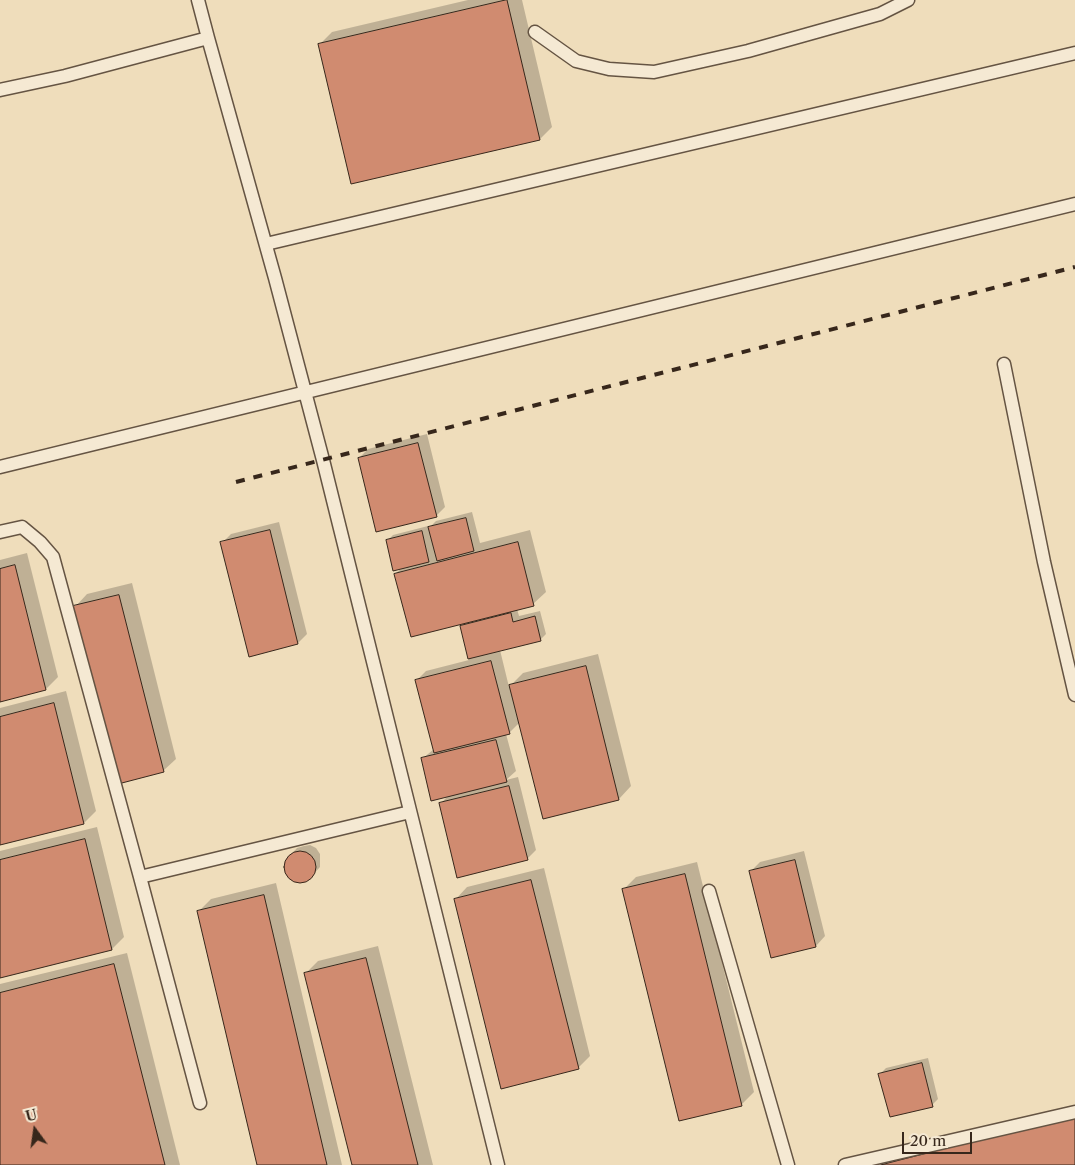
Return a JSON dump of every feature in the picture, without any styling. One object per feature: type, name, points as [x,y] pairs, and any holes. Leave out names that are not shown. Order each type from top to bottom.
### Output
[{"type":"lane","points":[[198,0],[323,460],[498,1165]]},
{"type":"lane","points":[[535,32],[576,61],[609,69],[654,72],[767,46],[880,14],[908,0]]},
{"type":"lane","points":[[0,90],[65,76],[208,38]]},
{"type":"lane","points":[[267,249],[1075,53]]},
{"type":"lane","points":[[0,466],[1075,204]]},
{"type":"lane","points":[[1004,364],[1044,562],[1075,695]]},
{"type":"lane","points":[[0,532],[22,527],[40,542],[53,557],[200,1103]]},
{"type":"lane","points":[[140,877],[410,812]]},
{"type":"lane","points":[[709,891],[788,1165]]},
{"type":"lane","points":[[845,1165],[1075,1112]]},
{"type":"building","points":[[507,0],[540,140],[351,184],[318,44]]},
{"type":"building","points":[[418,443],[437,517],[376,532],[358,458]]},
{"type":"building","points":[[466,518],[474,551],[437,561],[428,527]]},
{"type":"building","points":[[270,530],[298,644],[249,657],[220,542]]},
{"type":"building","points":[[422,531],[429,562],[393,571],[386,540]]},
{"type":"building","points":[[518,542],[534,606],[411,637],[394,574]]},
{"type":"building","points":[[15,565],[46,690],[0,702],[0,569]]},
{"type":"building","points":[[119,595],[164,772],[118,784],[73,606]]},
{"type":"building","points":[[511,613],[513,622],[535,616],[541,641],[468,659],[460,626]]},
{"type":"building","points":[[491,661],[510,734],[434,753],[415,680]]},
{"type":"building","points":[[586,666],[619,800],[543,819],[509,685]]},
{"type":"building","points":[[54,703],[84,824],[0,845],[0,717]]},
{"type":"building","points":[[496,740],[507,782],[431,801],[421,758]]},
{"type":"building","points":[[509,786],[528,860],[457,878],[439,803]]},
{"type":"building","points":[[85,839],[112,950],[0,978],[0,860]]},
{"type":"building","points":[[300,851],[306,852],[311,856],[315,861],[315,873],[311,878],[306,882],[300,883],[294,882],[289,878],[285,873],[284,867],[285,861],[289,856],[294,852]]},
{"type":"building","points":[[795,860],[816,947],[771,958],[749,871]]},
{"type":"building","points":[[685,874],[742,1106],[679,1121],[622,889]]},
{"type":"building","points":[[531,880],[579,1069],[501,1089],[454,899]]},
{"type":"building","points":[[264,895],[327,1165],[257,1165],[197,911]]},
{"type":"building","points":[[366,958],[418,1165],[352,1165],[304,973]]},
{"type":"building","points":[[114,964],[165,1165],[0,1165],[0,993]]},
{"type":"building","points":[[922,1063],[933,1107],[890,1117],[878,1074]]},
{"type":"building","points":[[1075,1115],[1075,1165],[881,1165]]},
{"type":"railway","points":[[236,482],[1075,267]]}]
